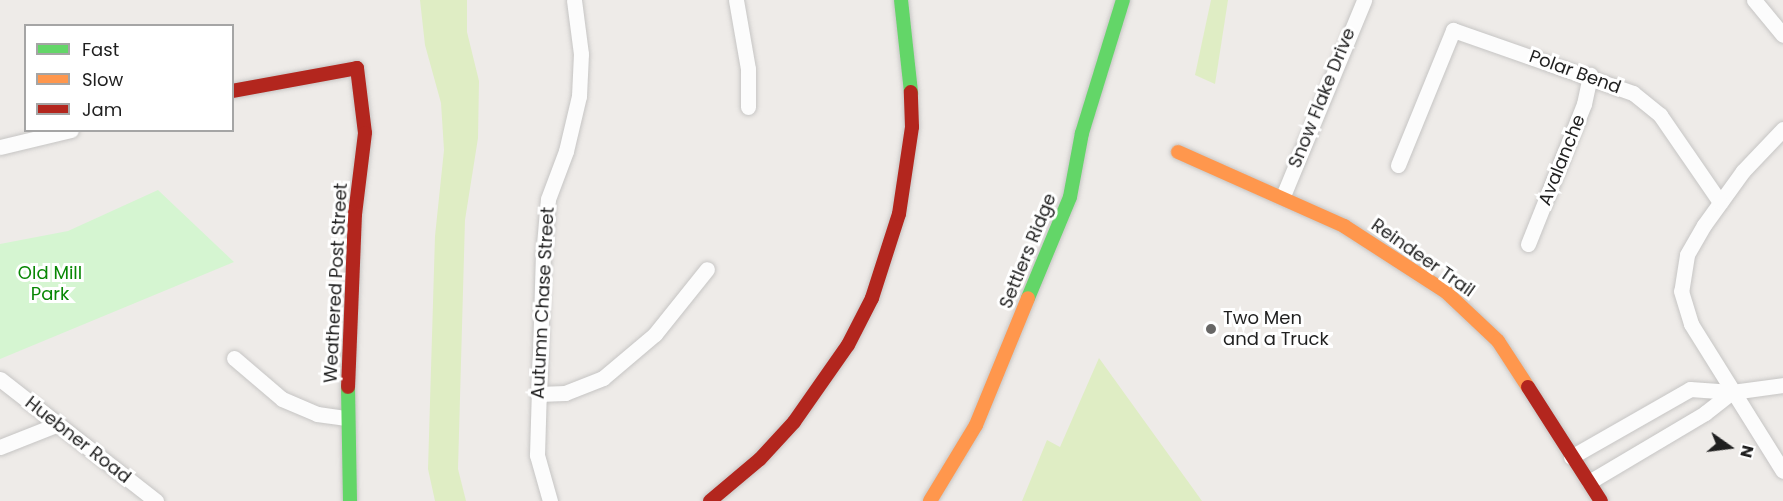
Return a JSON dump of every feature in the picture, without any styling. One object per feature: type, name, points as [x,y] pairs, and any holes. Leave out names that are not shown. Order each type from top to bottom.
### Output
[{"type":"street","name":"Autumn Chase Street","points":[[550,501],[537,455],[546,212],[566,151],[579,96],[581,54],[574,0]]},
{"type":"street","points":[[736,0],[748,69],[748,107]]},
{"type":"street","points":[[713,500],[794,422],[848,345],[872,298],[899,214],[912,127],[911,72],[902,0]]},
{"type":"street","name":"Settlers Ridge","points":[[930,501],[976,425],[1070,197],[1082,133],[1123,0]]},
{"type":"street","name":"Snow Flake Drive","points":[[1282,196],[1364,0]]},
{"type":"street","points":[[1754,0],[1783,35]]},
{"type":"street","name":"Polar Bend","points":[[1398,165],[1453,30],[1623,87],[1660,115],[1720,202]]},
{"type":"street","name":"Weathered Post Street","points":[[234,91],[357,68],[365,133],[355,214],[347,418],[350,501]]},
{"type":"street","name":"Avalanche","points":[[1528,244],[1584,104],[1590,75]]},
{"type":"street","points":[[1783,129],[1720,202],[1687,255],[1681,291],[1691,324],[1783,471]]},
{"type":"street","points":[[0,147],[63,132]]},
{"type":"street","name":"Reindeer Trail","points":[[1178,152],[1282,196],[1344,226],[1417,271],[1467,309],[1498,341],[1601,501]]},
{"type":"street","points":[[538,394],[565,393],[603,378],[655,334],[707,269]]},
{"type":"street","points":[[234,358],[282,399],[317,414],[347,418]]},
{"type":"street","name":"Huebner Road","points":[[0,379],[156,501]]},
{"type":"street","points":[[1571,457],[1690,389],[1732,392],[1783,385]]},
{"type":"street","points":[[1589,482],[1705,413],[1732,392]]},
{"type":"street","points":[[0,447],[58,424]]},
{"type":"green space","points":[[420,0],[467,0],[467,32],[479,81],[478,138],[465,220],[458,469],[466,501],[435,501],[428,469],[435,236],[444,150],[441,103],[425,45]]},
{"type":"green space","points":[[1211,0],[1228,0],[1215,84],[1195,75]]},
{"type":"green space","name":"Old Mill Park","points":[[158,190],[234,262],[0,359],[0,244],[68,231]]},
{"type":"green space","points":[[1099,358],[1202,501],[1022,501],[1047,440],[1060,447]]},
{"type":"traffic: fast","points":[[901,0],[911,92]]},
{"type":"traffic: fast","points":[[1028,298],[1070,197],[1082,133],[1123,0]]},
{"type":"traffic: fast","points":[[348,387],[350,501]]},
{"type":"traffic: slow","points":[[1178,152],[1344,226],[1446,292],[1498,341],[1528,387]]},
{"type":"traffic: slow","points":[[930,501],[976,425],[1028,298]]},
{"type":"traffic: jam","points":[[234,91],[357,68],[365,133],[355,214],[348,387]]},
{"type":"traffic: jam","points":[[710,501],[760,459],[794,422],[848,345],[872,298],[899,214],[912,127],[911,92]]},
{"type":"traffic: jam","points":[[1528,387],[1601,501]]},
{"type":"place","name":"Two Men and a Truck","points":[[1211,329]]}]
